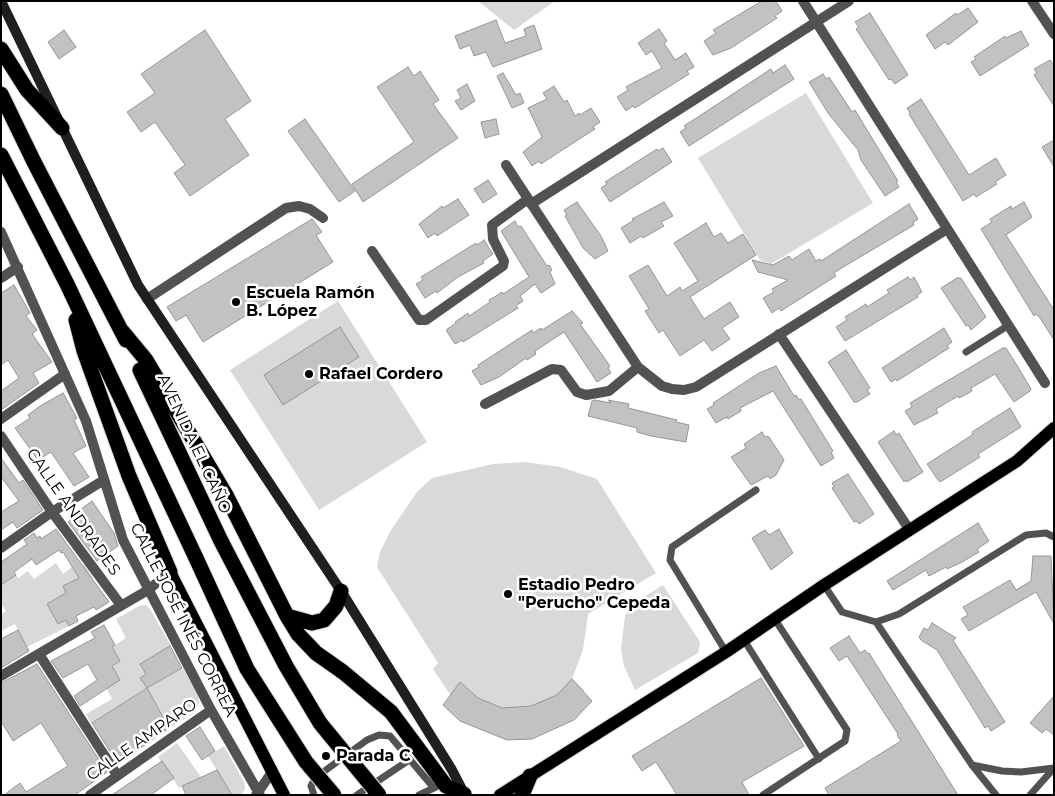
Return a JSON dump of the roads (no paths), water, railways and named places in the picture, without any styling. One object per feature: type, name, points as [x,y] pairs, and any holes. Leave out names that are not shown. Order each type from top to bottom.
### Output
[{"type":"highway","points":[[1,49],[27,90],[62,128]]},
{"type":"highway","name":"AVENIDA EL CAÑO","points":[[1,94],[34,162],[122,331],[221,541],[286,666],[320,723],[379,795]]},
{"type":"highway","points":[[1,155],[67,284],[248,669],[306,762],[334,795]]},
{"type":"highway","points":[[67,284],[87,360],[129,476],[170,572]]},
{"type":"highway","points":[[122,331],[146,360],[226,495],[286,616],[298,634],[316,653],[351,678],[391,712],[440,787],[465,794]]},
{"type":"highway","points":[[286,616],[312,623],[324,620],[336,606],[341,591]]},
{"type":"highway","points":[[522,795],[530,776]]},
{"type":"main road","points":[[500,795],[726,652],[909,529],[1016,461],[1054,428]]},
{"type":"main road","points":[[170,572],[284,795]]},
{"type":"street","points":[[1,1],[138,285],[341,591],[465,794]]},
{"type":"street","points":[[803,1],[1045,383]]},
{"type":"street","points":[[372,251],[420,320],[426,320],[503,266],[504,261],[493,239],[492,226],[849,1]]},
{"type":"street","points":[[1032,1],[1054,34]]},
{"type":"street","points":[[506,165],[638,367],[662,386],[684,390],[696,387],[947,229]]},
{"type":"street","points":[[147,299],[286,208],[299,206],[310,209],[323,218]]},
{"type":"street","name":"CALLE JOSÉ INÉS CORREA","points":[[1,232],[86,421],[123,540],[211,710],[258,794]]},
{"type":"street","points":[[1,278],[18,267]]},
{"type":"street","points":[[779,334],[909,529]]},
{"type":"street","points":[[485,404],[552,369],[562,370],[577,392],[586,396],[608,391],[638,367]]},
{"type":"street","points":[[1,419],[65,374]]},
{"type":"street","name":"CALLE ANDRADES","points":[[1,436],[52,512],[120,604]]},
{"type":"street","points":[[1,548],[52,512],[104,480]]},
{"type":"street","points":[[1,676],[120,604],[148,590],[170,572]]},
{"type":"street","points":[[39,654],[118,775]]},
{"type":"street","name":"CALLE AMPARO","points":[[90,795],[211,710]]},
{"type":"street","points":[[258,794],[272,772]]},
{"type":"lane","points":[[966,352],[1009,325]]},
{"type":"lane","points":[[726,652],[670,560],[672,547],[756,490]]},
{"type":"lane","points":[[824,585],[842,612],[876,622],[899,614],[1026,535],[1046,533],[1054,538]]},
{"type":"lane","points":[[763,795],[845,742],[847,730],[774,618]]},
{"type":"lane","points":[[876,622],[972,765],[996,795]]},
{"type":"lane","points":[[744,640],[820,759]]},
{"type":"lane","points":[[314,795],[311,786],[314,778],[367,740],[379,735],[390,736],[409,760],[440,787],[418,795]]},
{"type":"lane","points":[[357,795],[409,760]]},
{"type":"lane","points":[[972,765],[1002,771],[1021,772],[1054,768]]},
{"type":"lane","points":[[1030,795],[1054,768]]},
{"type":"place","name":"Escuela Ramón B. López","points":[[236,302]]},
{"type":"place","name":"Rafael Cordero","points":[[309,374]]},
{"type":"place","name":"Estadio Pedro \"Perucho\" Cepeda","points":[[508,594]]},
{"type":"place","name":"Parada C","points":[[326,756]]}]
